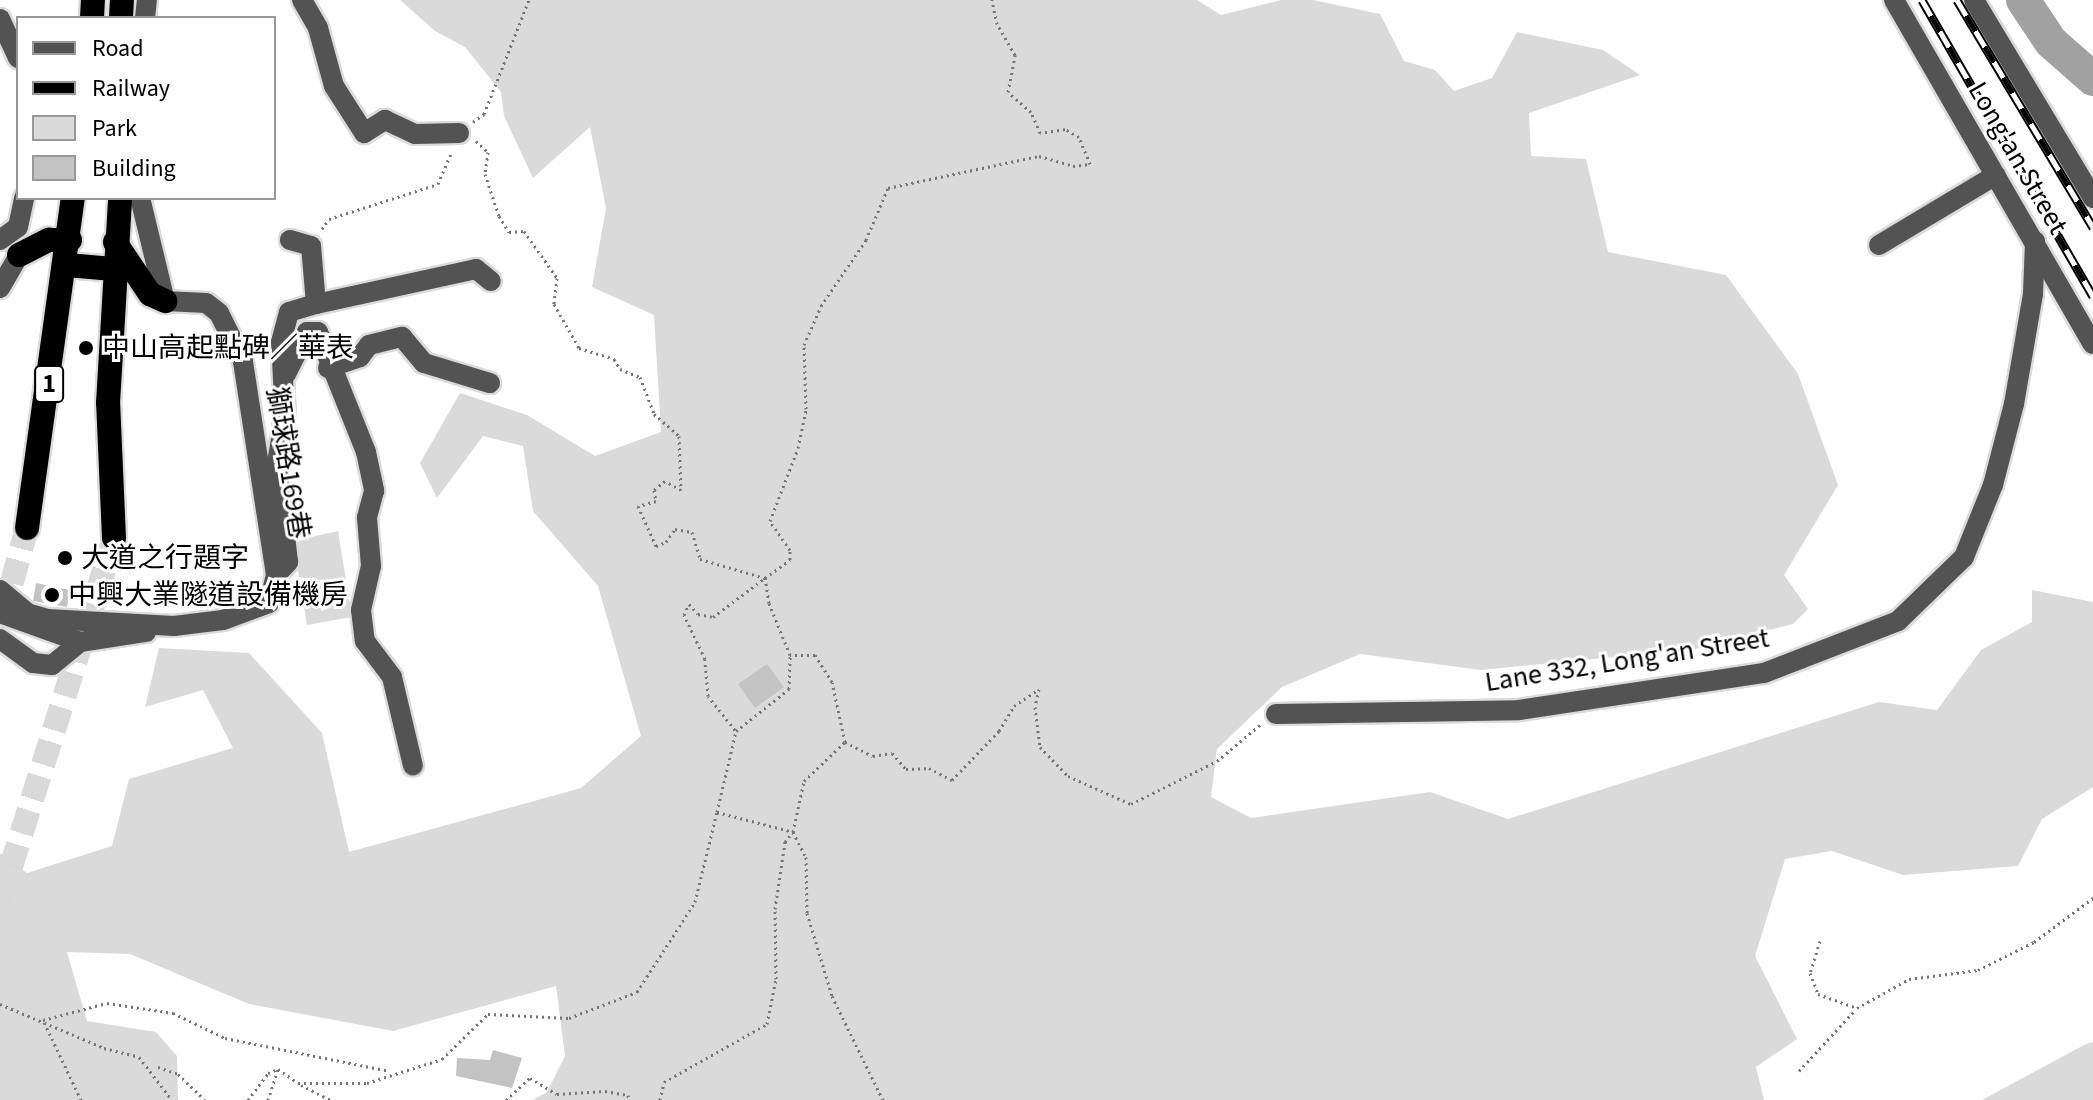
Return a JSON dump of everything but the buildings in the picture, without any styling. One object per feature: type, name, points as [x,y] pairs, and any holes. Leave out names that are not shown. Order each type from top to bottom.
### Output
[{"type":"highway","points":[[14,247],[70,240],[73,200]]},
{"type":"highway","points":[[114,538],[108,403],[113,269],[120,206]]},
{"type":"highway","name":"1","points":[[27,528],[70,240]]},
{"type":"highway","points":[[115,242],[150,294],[165,301]]},
{"type":"highway","points":[[67,265],[113,269]]},
{"type":"street","points":[[302,0],[318,28],[331,79],[364,133],[385,120],[415,134],[459,133]]},
{"type":"street","name":"Long'an Street","points":[[1894,0],[2093,344]]},
{"type":"street","name":"Long'an Street","points":[[1974,0],[2093,198]]},
{"type":"street","points":[[0,19],[16,54]]},
{"type":"street","points":[[1879,245],[1996,175]]},
{"type":"street","points":[[0,288],[14,247],[24,200]]},
{"type":"street","points":[[140,200],[165,301]]},
{"type":"street","points":[[290,240],[311,246],[316,304]]},
{"type":"street","name":"Lane 332, Long'an Street","points":[[1276,714],[1519,710],[1764,673],[1898,621],[1964,557],[1993,485],[2014,404],[2033,294],[2035,241]]},
{"type":"street","points":[[276,575],[288,562],[277,463],[286,374],[281,342],[289,312],[476,269],[491,281]]},
{"type":"street","name":"獅球路169巷","points":[[0,590],[27,613],[48,619],[174,626],[223,620],[269,603],[276,575],[243,361],[219,313],[206,303],[165,301]]},
{"type":"street","points":[[286,374],[307,332],[318,332],[328,368],[366,452],[374,491],[367,518],[371,566],[361,610],[365,641],[392,677],[413,766]]},
{"type":"street","points":[[328,368],[360,357],[369,345],[402,337],[424,363],[490,383]]},
{"type":"street","points":[[0,613],[80,642],[174,626]]},
{"type":"street","points":[[0,639],[33,663],[52,665],[80,642]]},
{"type":"path","points":[[311,246],[329,219],[438,184],[459,133],[484,114],[529,0]]},
{"type":"path","points":[[736,731],[708,696],[705,659],[684,615],[689,604],[698,614],[713,617],[790,560],[790,550],[770,521],[798,448],[806,409],[804,345],[821,306],[866,240],[888,188],[1039,156],[1073,166],[1090,164],[1079,137],[1065,129],[1040,133],[1031,112],[1008,92],[1015,55],[997,24],[992,0]]},
{"type":"path","points":[[459,133],[488,152],[485,174],[499,216],[509,232],[524,231],[557,278],[554,304],[579,348],[614,359],[620,369],[640,377],[654,414],[679,436],[681,490],[665,481],[654,490],[656,501],[638,506],[656,546],[666,542],[675,529],[692,532],[700,559],[765,578]]},
{"type":"path","points":[[298,1083],[367,1083],[392,1071],[442,1059],[488,1014],[569,1018],[637,992],[695,902],[736,731],[789,689],[790,655],[765,578]]},
{"type":"path","points":[[790,655],[815,655],[832,682],[845,742]]},
{"type":"path","points":[[845,742],[873,756],[892,753],[906,769],[929,768],[952,780],[977,758],[1014,706],[1039,689],[1035,707],[1040,747],[1068,776],[1131,804],[1217,761],[1276,714]]},
{"type":"path","points":[[660,1100],[664,1082],[767,1024],[776,979],[778,887],[785,842],[793,832],[804,781],[845,742]]},
{"type":"path","points":[[717,812],[793,832],[806,857],[807,913],[832,996],[883,1100]]},
{"type":"path","points":[[1799,1071],[1857,1008],[1909,979],[1978,970],[2034,942],[2093,898]]},
{"type":"path","points":[[1820,941],[1810,973],[1818,994],[1857,1008]]},
{"type":"path","points":[[43,1020],[107,1003],[173,1013],[225,1038],[392,1071]]},
{"type":"path","points":[[0,1004],[104,1048],[139,1057],[172,1100]]},
{"type":"path","points":[[43,1020],[81,1100]]},
{"type":"path","points":[[158,1067],[178,1074],[205,1100]]},
{"type":"path","points":[[278,1069],[331,1100]]},
{"type":"path","points":[[248,1100],[268,1073],[278,1069]]},
{"type":"path","points":[[268,1100],[278,1069]]},
{"type":"path","points":[[506,1100],[530,1078],[557,1094],[605,1091],[628,1095],[629,1100]]},
{"type":"green space","points":[[400,0],[1197,0],[1221,15],[1281,0],[1313,0],[1380,14],[1404,61],[1435,70],[1454,91],[1492,78],[1517,32],[1603,50],[1640,75],[1529,113],[1531,156],[1586,159],[1608,252],[1726,275],[1798,374],[1838,485],[1784,575],[1808,609],[1793,624],[1695,649],[1481,670],[1360,654],[1282,687],[1217,749],[1211,797],[1251,818],[1430,792],[1508,819],[1879,702],[1937,710],[1981,650],[2032,622],[2032,590],[2093,602],[2093,787],[2042,819],[2018,866],[1903,875],[1832,851],[1785,859],[1755,956],[1797,1039],[1756,1067],[1764,1100],[533,1100],[547,1092],[565,1056],[556,986],[393,1031],[249,1004],[130,954],[67,952],[87,1021],[156,1032],[177,1056],[178,1100],[0,1100],[0,853],[27,873],[112,846],[129,779],[233,748],[203,690],[145,707],[159,648],[249,653],[322,733],[349,852],[581,788],[641,736],[598,586],[533,511],[523,446],[483,436],[437,498],[420,463],[460,393],[527,415],[595,456],[661,432],[654,315],[592,287],[606,208],[590,127],[533,178],[504,116],[501,92],[465,47],[435,31]]},
{"type":"green space","points":[[338,531],[352,617],[307,625],[293,541]]},
{"type":"green space","points":[[2093,1042],[2093,1100],[1982,1100],[2084,1045]]},
{"type":"waterway","points":[[2023,0],[2051,42],[2093,79]]},
{"type":"tunnel","points":[[2,618],[27,528]]},
{"type":"tunnel","points":[[0,902],[114,538]]},
{"type":"railway","points":[[1922,0],[2093,296]]},
{"type":"railway","points":[[1957,0],[2093,227]]},
{"type":"place","name":"中山高起點碑／華表","points":[[86,348]]},
{"type":"place","name":"大道之行題字","points":[[65,558]]},
{"type":"place","name":"中興大業隧道設備機房","points":[[52,595]]}]
